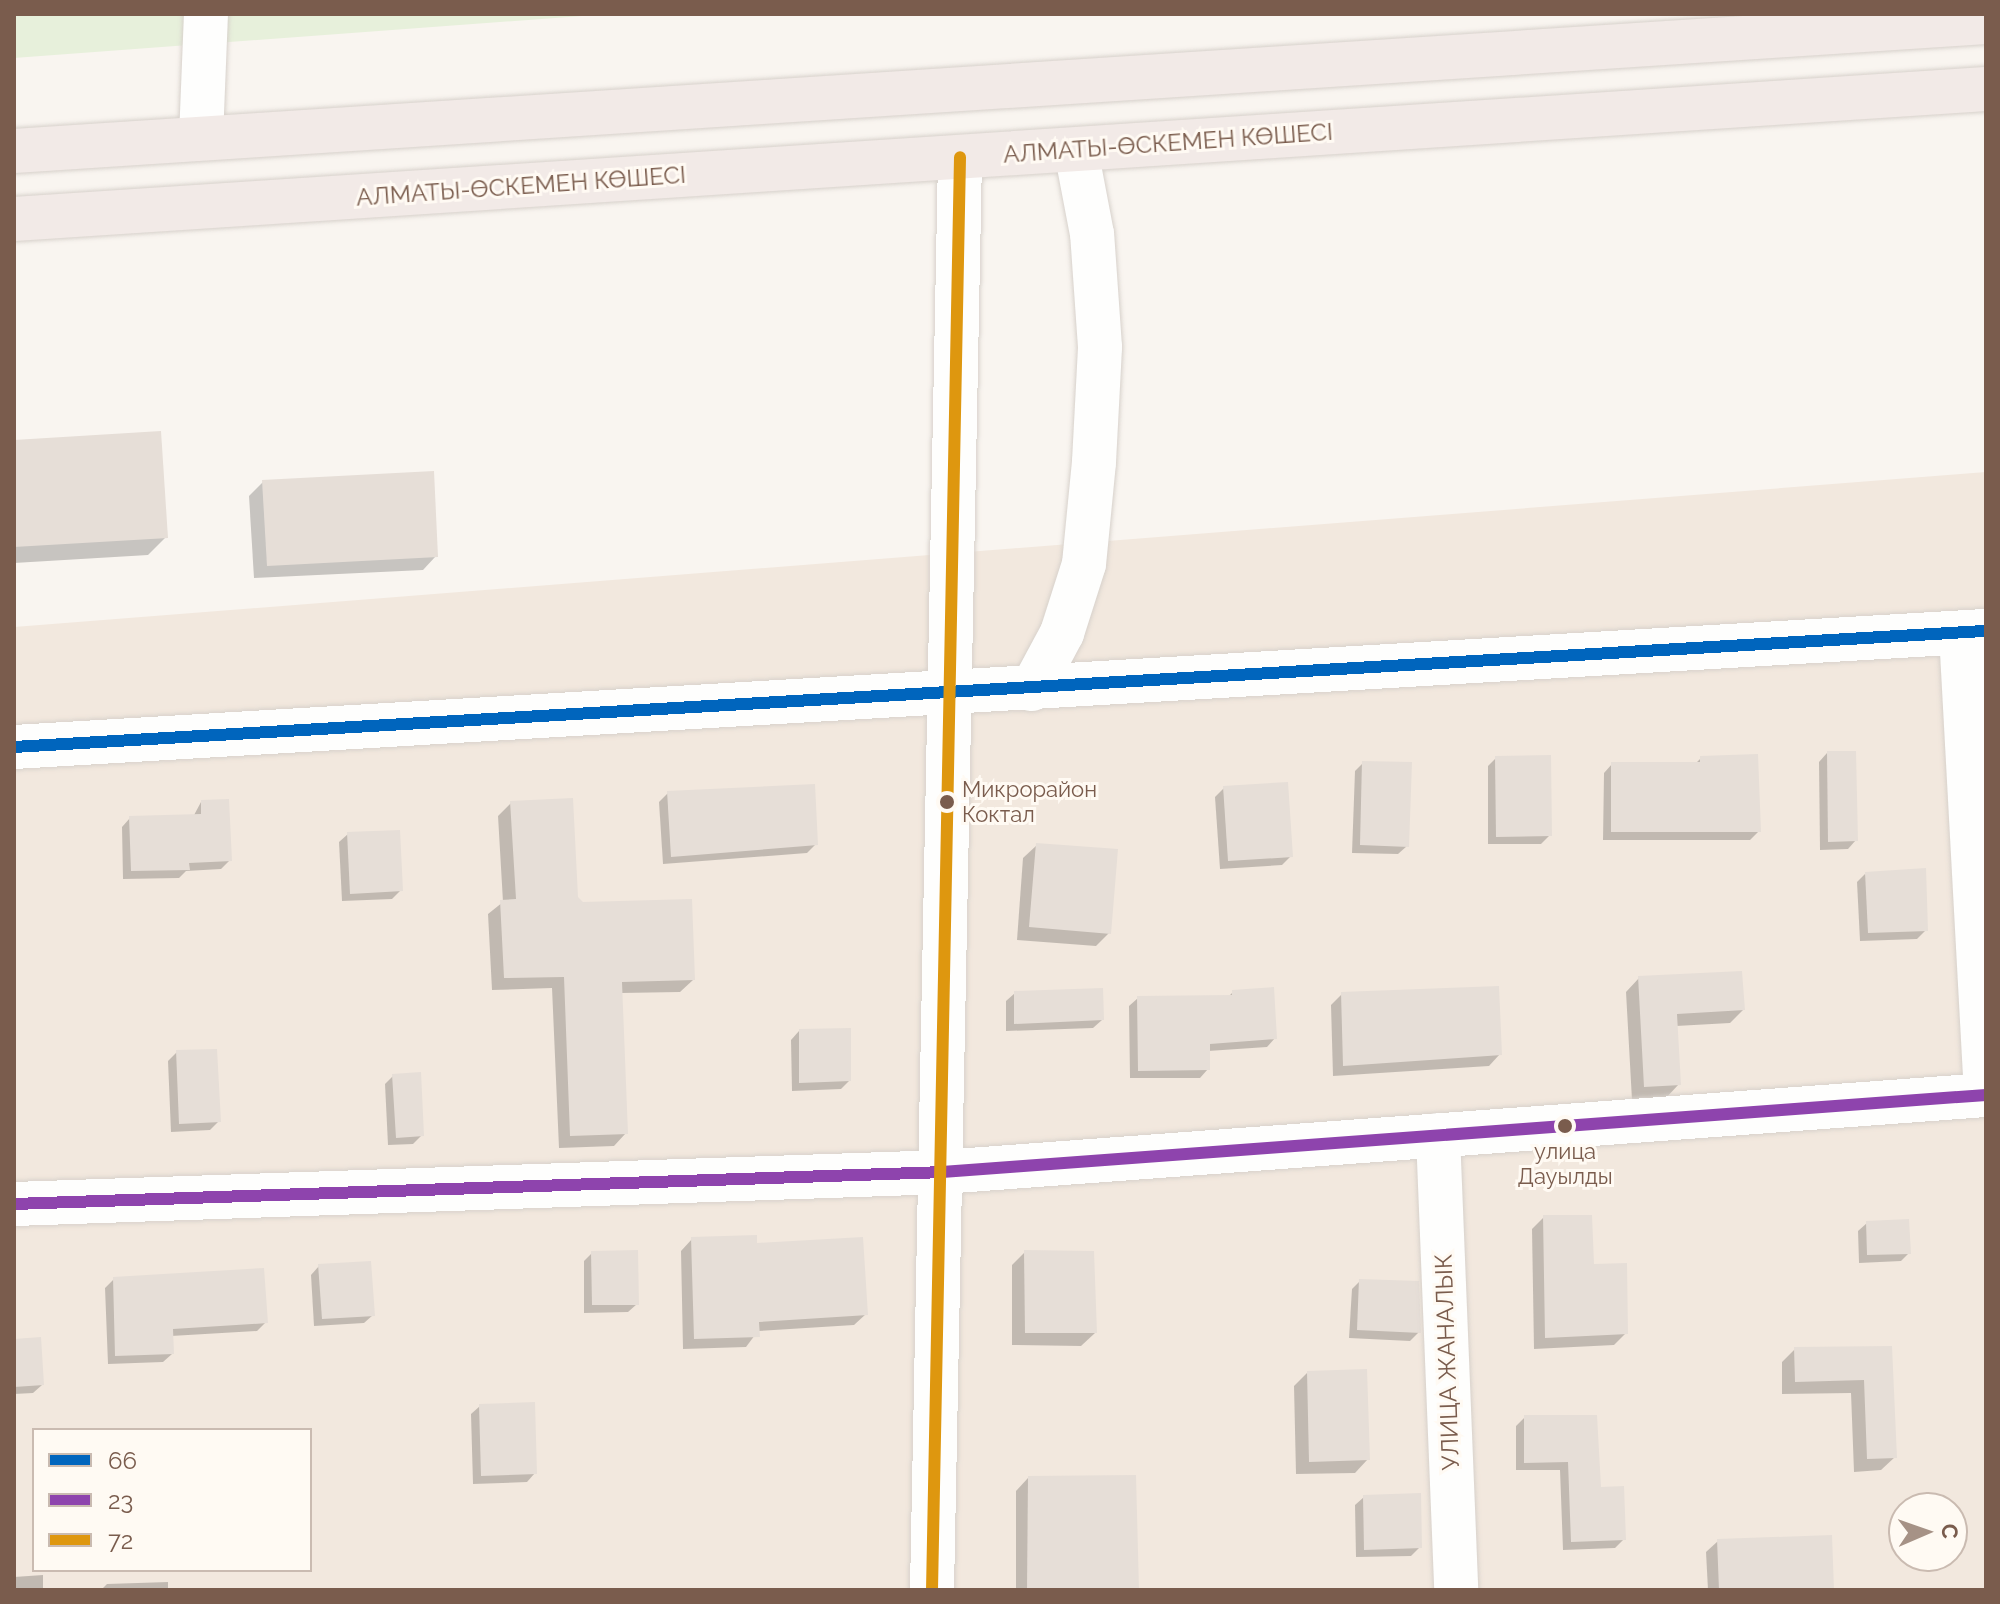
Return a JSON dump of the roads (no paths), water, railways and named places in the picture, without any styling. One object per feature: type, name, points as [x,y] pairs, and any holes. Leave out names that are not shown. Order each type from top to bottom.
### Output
[{"type":"highway","points":[[14,151],[1986,22]]},
{"type":"highway","points":[[1031,84],[1056,151]]},
{"type":"highway","name":"АЛМАТЫ-ӨСКЕМЕН КӨШЕСІ","points":[[14,219],[1986,89]]},
{"type":"street","points":[[201,138],[206,14]]},
{"type":"street","points":[[1032,689],[1062,633],[1084,564],[1094,462],[1100,347],[1092,234],[1056,151]]},
{"type":"street","points":[[932,1590],[960,157]]},
{"type":"street","points":[[14,747],[1974,632],[1986,1092],[942,1172],[14,1204]]},
{"type":"street","name":"УЛИЦА ЖАНАЛЫК","points":[[1438,1135],[1456,1590]]},
{"type":"place","name":"Микрорайон Коктал","points":[[947,802]]},
{"type":"place","name":"улица Дауылды","points":[[1565,1126]]}]
